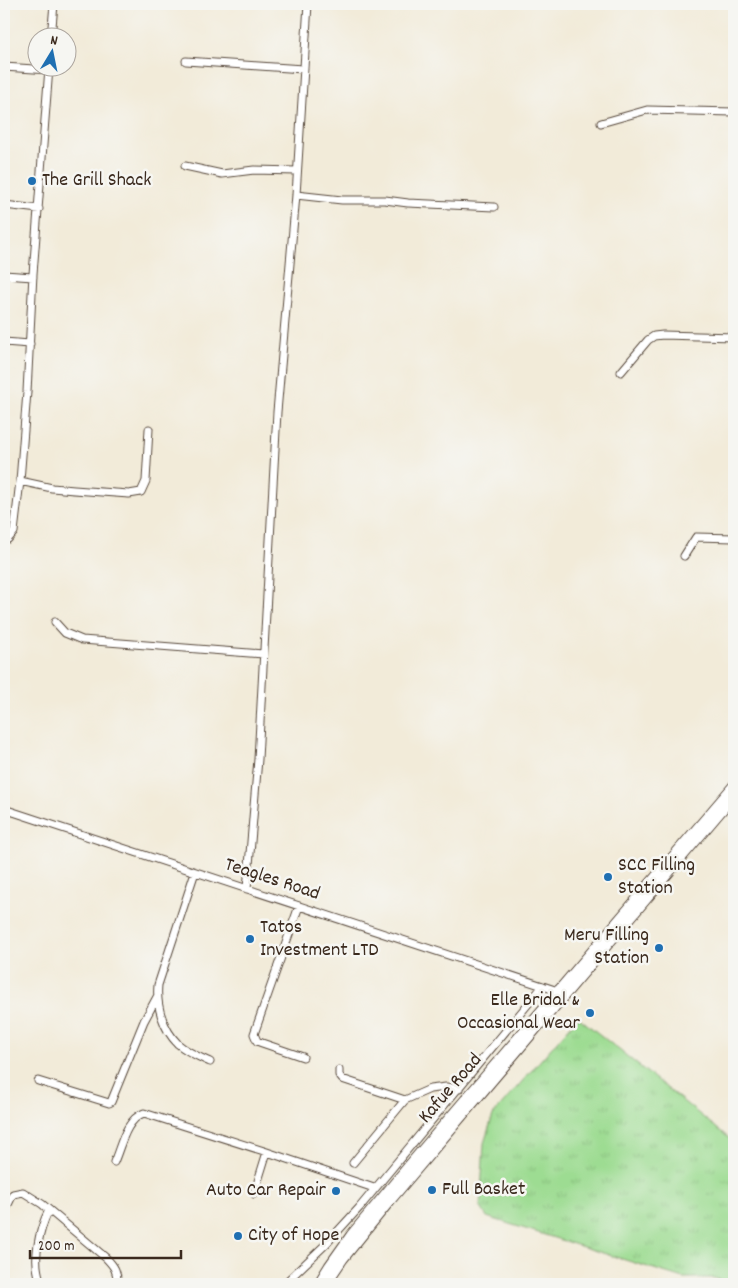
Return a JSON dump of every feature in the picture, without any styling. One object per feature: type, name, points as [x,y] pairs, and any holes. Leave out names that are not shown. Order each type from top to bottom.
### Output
[{"type":"main road","name":"Kafue Road","points":[[318,1284],[351,1235],[734,785]]},
{"type":"main road","name":"Kafue Road","points":[[326,1284],[343,1259],[390,1201],[734,796]]},
{"type":"street","points":[[52,28],[54,4]]},
{"type":"street","points":[[248,889],[258,759],[277,412],[298,171],[308,4]]},
{"type":"street","points":[[186,61],[303,69]]},
{"type":"street","points":[[4,67],[28,68]]},
{"type":"street","points":[[4,540],[14,532],[20,481],[48,78]]},
{"type":"street","points":[[601,123],[647,110],[734,112]]},
{"type":"street","points":[[185,166],[222,174],[254,170],[298,171]]},
{"type":"street","points":[[296,196],[494,207]]},
{"type":"street","points":[[4,205],[39,209]]},
{"type":"street","points":[[4,276],[33,277]]},
{"type":"street","points":[[621,372],[648,340],[654,336],[734,337]]},
{"type":"street","points":[[4,342],[30,344]]},
{"type":"street","points":[[20,481],[52,488],[129,494],[141,492],[146,481],[149,429]]},
{"type":"street","points":[[684,556],[696,537],[734,538]]},
{"type":"street","points":[[55,622],[65,633],[82,640],[263,654]]},
{"type":"street","name":"Teagles Road","points":[[4,809],[558,992]]},
{"type":"street","points":[[195,872],[158,985],[157,997],[160,1014],[169,1032],[178,1044],[189,1052],[210,1062]]},
{"type":"street","points":[[299,906],[254,1034],[257,1041],[302,1057]]},
{"type":"street","points":[[284,1284],[340,1228],[459,1089],[543,986]]},
{"type":"street","points":[[38,1081],[109,1103],[111,1102],[144,1021],[157,997]]},
{"type":"street","points":[[339,1070],[339,1075],[342,1079],[404,1100]]},
{"type":"street","points":[[352,1163],[404,1100],[439,1087],[459,1089]]},
{"type":"street","points":[[114,1162],[132,1120],[144,1113],[374,1188]]},
{"type":"street","points":[[254,1194],[266,1152]]},
{"type":"street","points":[[4,1213],[14,1194],[23,1192],[49,1210],[114,1265],[117,1273],[117,1284]]},
{"type":"street","points":[[42,1284],[38,1269],[38,1247],[42,1225],[49,1210]]},
{"type":"green space","points":[[578,1017],[734,1142],[734,1284],[714,1278],[683,1278],[487,1217],[480,1206],[484,1143],[493,1115]]},
{"type":"place","name":"The Grill Shack","points":[[32,181]]},
{"type":"place","name":"SCC Filling Station","points":[[608,877]]},
{"type":"place","name":"Tatos Investment LTD","points":[[250,939]]},
{"type":"place","name":"Meru Filling Station","points":[[659,948]]},
{"type":"place","name":"Elle Bridal & Occasional Wear","points":[[590,1013]]},
{"type":"place","name":"Full Basket","points":[[432,1190]]},
{"type":"place","name":"Auto Car Repair","points":[[336,1191]]},
{"type":"place","name":"City of Hope","points":[[238,1236]]}]
